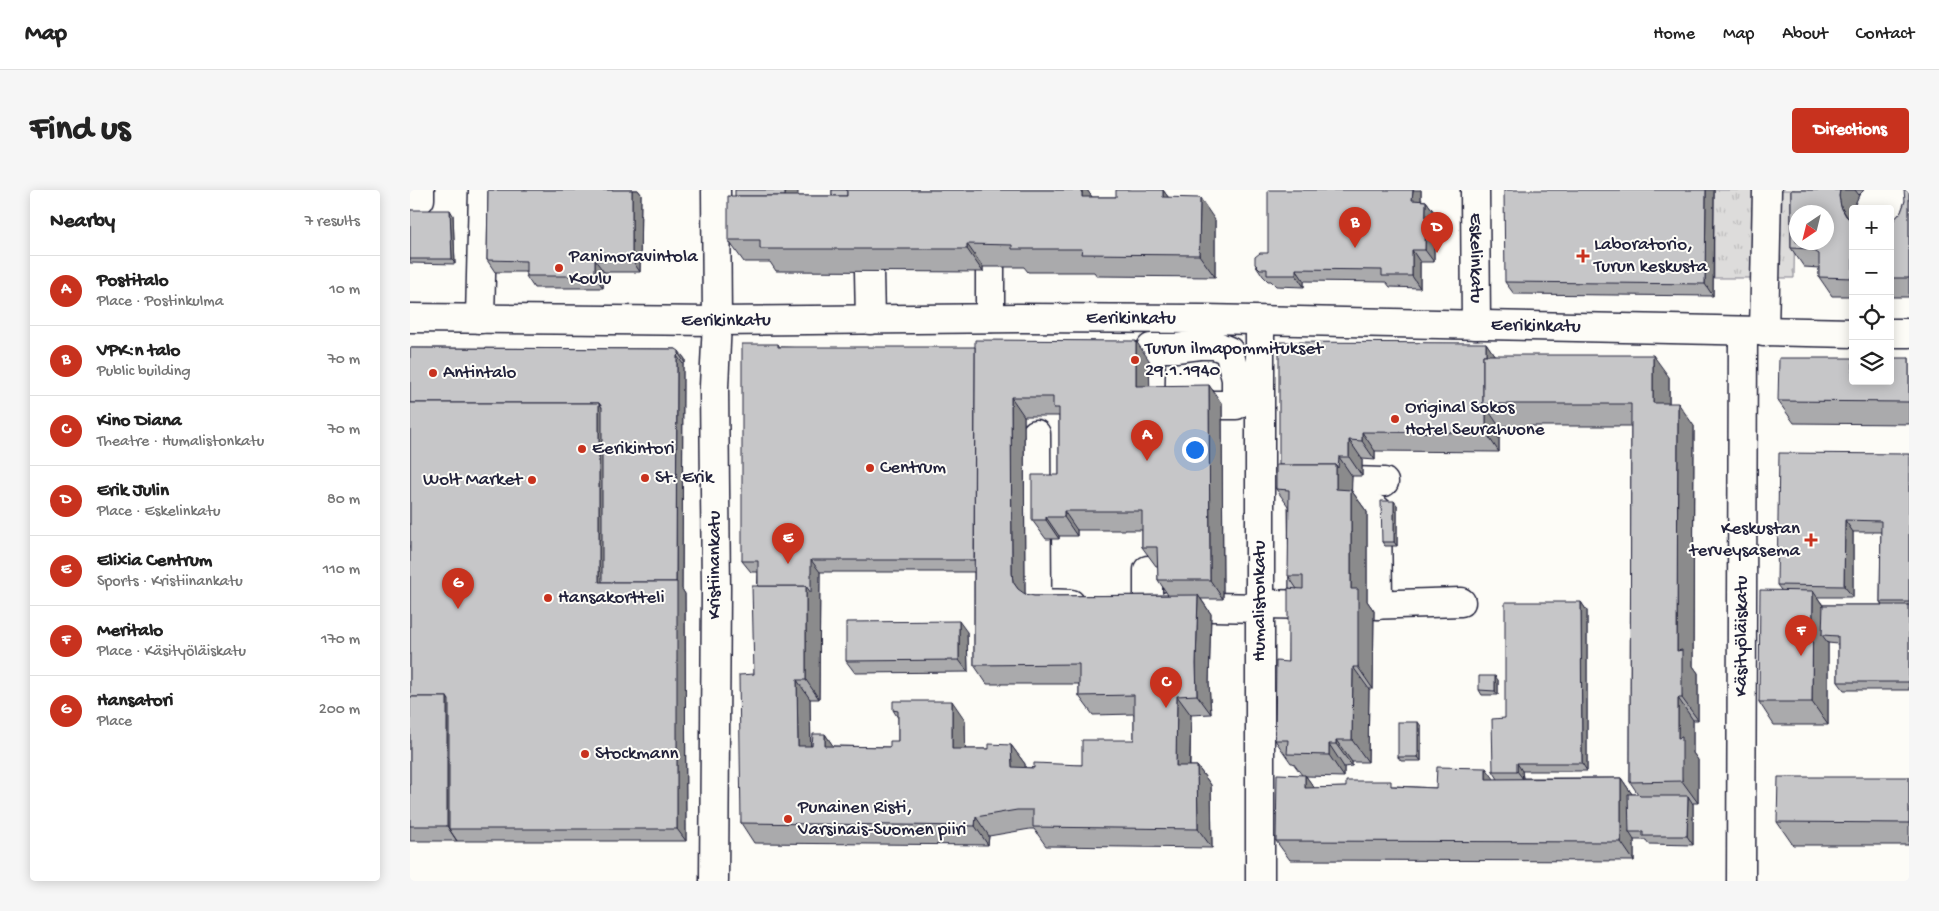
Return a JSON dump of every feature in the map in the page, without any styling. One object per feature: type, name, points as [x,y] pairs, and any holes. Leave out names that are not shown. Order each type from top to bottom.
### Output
[{"type":"street","points":[[410,199],[420,199],[420,190]]},
{"type":"street","points":[[480,319],[483,190]]},
{"type":"street","name":"Kristiinankatu","points":[[714,881],[716,190]]},
{"type":"street","name":"Eskelinkatu","points":[[1475,190],[1476,325]]},
{"type":"street","name":"Käsityöläiskatu","points":[[1741,881],[1754,332],[1767,190]]},
{"type":"street","points":[[990,267],[990,318]]},
{"type":"street","points":[[869,271],[870,320]]},
{"type":"street","name":"Eerikinkatu","points":[[410,318],[716,321],[990,318],[1195,319],[1849,333]]},
{"type":"street","name":"Humalistonkatu","points":[[1260,321],[1260,881]]},
{"type":"street","points":[[1894,333],[1909,333]]},
{"type":"street","points":[[1036,434],[1037,597],[1043,603],[1093,604]]},
{"type":"street","points":[[1260,481],[1287,481]]},
{"type":"street","points":[[1384,482],[1357,492],[1377,510],[1372,605],[1461,602]]},
{"type":"street","points":[[1148,570],[1148,606]]},
{"type":"street","points":[[1120,605],[1319,605]]},
{"type":"green space","points":[[1714,190],[1795,190],[1795,205],[1789,205],[1789,250],[1794,250],[1794,278],[1714,278]]},
{"type":"building","points":[[488,190],[632,190],[632,260],[595,260],[595,276],[526,276],[526,261],[487,260]]},
{"type":"building","points":[[735,190],[785,190],[785,196],[735,196]]},
{"type":"building","points":[[832,190],[847,190],[847,196],[832,196]]},
{"type":"building","points":[[847,190],[1082,190],[1082,197],[1116,197],[1116,190],[1163,190],[1163,197],[1200,198],[1199,255],[1081,254],[1082,249],[1012,249],[1012,245],[967,244],[967,249],[760,249],[760,240],[728,240],[728,196],[847,196]]},
{"type":"building","points":[[1268,190],[1413,190],[1412,200],[1426,201],[1425,250],[1412,250],[1412,276],[1382,276],[1382,270],[1296,269],[1296,275],[1267,275],[1267,269],[1260,269],[1255,264],[1255,257],[1260,253],[1268,253]]},
{"type":"building","points":[[1504,190],[1706,190],[1705,284],[1505,282]]},
{"type":"building","points":[[1791,190],[1840,190],[1841,207],[1849,219],[1849,278],[1819,277],[1819,254],[1813,250],[1834,250],[1834,205],[1791,205]]},
{"type":"building","points":[[1904,190],[1909,190],[1909,278],[1894,278],[1894,220],[1901,212],[1905,201]]},
{"type":"building","points":[[410,210],[450,210],[452,259],[410,259]]},
{"type":"building","points":[[975,340],[1136,341],[1136,386],[1209,385],[1210,580],[1158,580],[1157,547],[1142,547],[1142,511],[1064,511],[1064,517],[1046,517],[1046,520],[1032,520],[1032,475],[1059,475],[1059,408],[1053,408],[1053,397],[1011,397],[1012,573],[1013,582],[1018,589],[1025,594],[1034,596],[1198,595],[1197,695],[1177,696],[1176,766],[1197,766],[1198,829],[1033,827],[1033,810],[1017,810],[976,817],[975,826],[741,823],[739,675],[754,674],[752,586],[806,586],[806,680],[797,680],[798,746],[812,746],[813,734],[825,734],[825,746],[890,747],[890,741],[898,741],[898,711],[893,710],[893,701],[952,701],[952,749],[989,749],[989,744],[1011,745],[1012,767],[1034,768],[1034,763],[1082,765],[1082,740],[1134,740],[1134,695],[1079,696],[1079,664],[974,665]]},
{"type":"building","name":"Original Sokos Hotel Seurahuone","points":[[1279,342],[1486,343],[1486,355],[1483,355],[1483,404],[1486,407],[1486,433],[1362,432],[1362,441],[1349,440],[1349,457],[1339,457],[1338,468],[1336,465],[1279,465]]},
{"type":"building","name":"Centrum","points":[[742,344],[778,344],[778,347],[975,347],[974,560],[811,560],[811,593],[806,586],[758,586],[758,561],[742,561]]},
{"type":"building","name":"St. Erik","points":[[410,348],[676,349],[679,351],[677,356],[676,582],[602,582],[602,407],[599,403],[410,403]]},
{"type":"building","points":[[1483,355],[1653,355],[1653,403],[1678,403],[1677,651],[1682,650],[1682,698],[1678,698],[1678,738],[1682,737],[1682,781],[1630,782],[1631,404],[1483,404]]},
{"type":"building","points":[[1779,358],[1849,358],[1849,385],[1894,385],[1894,358],[1909,358],[1909,402],[1778,401]]},
{"type":"building","name":"Hansakortteli","points":[[410,403],[599,403],[599,582],[677,582],[677,829],[449,829],[449,700],[447,697],[410,697]]},
{"type":"building","points":[[1779,453],[1909,454],[1909,602],[1880,602],[1881,521],[1845,520],[1844,586],[1777,585]]},
{"type":"building","points":[[1276,465],[1336,465],[1336,489],[1351,490],[1351,589],[1358,589],[1358,667],[1353,667],[1352,740],[1336,740],[1336,744],[1329,744],[1329,755],[1287,754],[1288,740],[1275,740],[1276,661],[1288,662],[1288,588],[1303,589],[1303,576],[1288,576],[1289,490],[1276,489]]},
{"type":"building","points":[[1381,501],[1394,501],[1394,542],[1382,542]]},
{"type":"building","points":[[1289,577],[1297,589],[1289,588]]},
{"type":"building","points":[[1760,590],[1813,591],[1812,702],[1759,702]]},
{"type":"building","points":[[1505,602],[1581,602],[1582,763],[1517,763],[1517,771],[1493,771],[1492,719],[1505,718]]},
{"type":"building","points":[[1823,605],[1909,605],[1909,682],[1838,682],[1838,636],[1822,635]]},
{"type":"building","points":[[959,621],[959,660],[846,661],[846,622]]},
{"type":"building","points":[[1479,676],[1495,676],[1495,691],[1479,690]]},
{"type":"building","points":[[410,697],[447,697],[447,826],[410,826]]},
{"type":"building","points":[[1398,722],[1418,722],[1418,757],[1398,757]]},
{"type":"building","points":[[1437,767],[1486,768],[1486,779],[1621,778],[1621,842],[1276,841],[1277,774],[1305,775],[1305,788],[1346,787],[1346,781],[1391,781],[1391,786],[1436,788]]},
{"type":"building","points":[[1778,777],[1909,777],[1909,823],[1777,822]]},
{"type":"building","points":[[1628,794],[1638,794],[1640,796],[1688,796],[1687,836],[1643,836],[1643,832],[1629,832]]},
{"type":"place","name":"VPK:n talo","points":[[1355,248]]},
{"type":"place","name":"Erik Julin","points":[[1437,253]]},
{"type":"place","name":"Laboratorio, Turun keskusta","points":[[1583,256]]},
{"type":"place","name":"Panimoravintola Koulu","points":[[559,268]]},
{"type":"place","name":"Turun ilmapommitukset 29.1.1940","points":[[1135,360]]},
{"type":"place","name":"Antintalo","points":[[433,373]]},
{"type":"place","name":"Original Sokos Hotel Seurahuone","points":[[1395,419]]},
{"type":"place","name":"Eerikintori","points":[[582,449]]},
{"type":"place","name":"Postitalo","points":[[1147,461]]},
{"type":"place","name":"Centrum","points":[[870,468]]},
{"type":"place","name":"St. Erik","points":[[645,478]]},
{"type":"place","name":"Wolt Market","points":[[532,480]]},
{"type":"place","name":"Keskustan terveysasema","points":[[1811,540]]},
{"type":"place","name":"Elixia Centrum","points":[[788,564]]},
{"type":"place","name":"Hansakortteli","points":[[548,598]]},
{"type":"place","name":"Hansatori","points":[[458,609]]},
{"type":"place","name":"Meritalo","points":[[1801,656]]},
{"type":"place","name":"Kino Diana","points":[[1166,708]]},
{"type":"place","name":"Stockmann","points":[[585,754]]},
{"type":"place","name":"Punainen Risti, Varsinais-Suomen piiri","points":[[788,819]]}]
